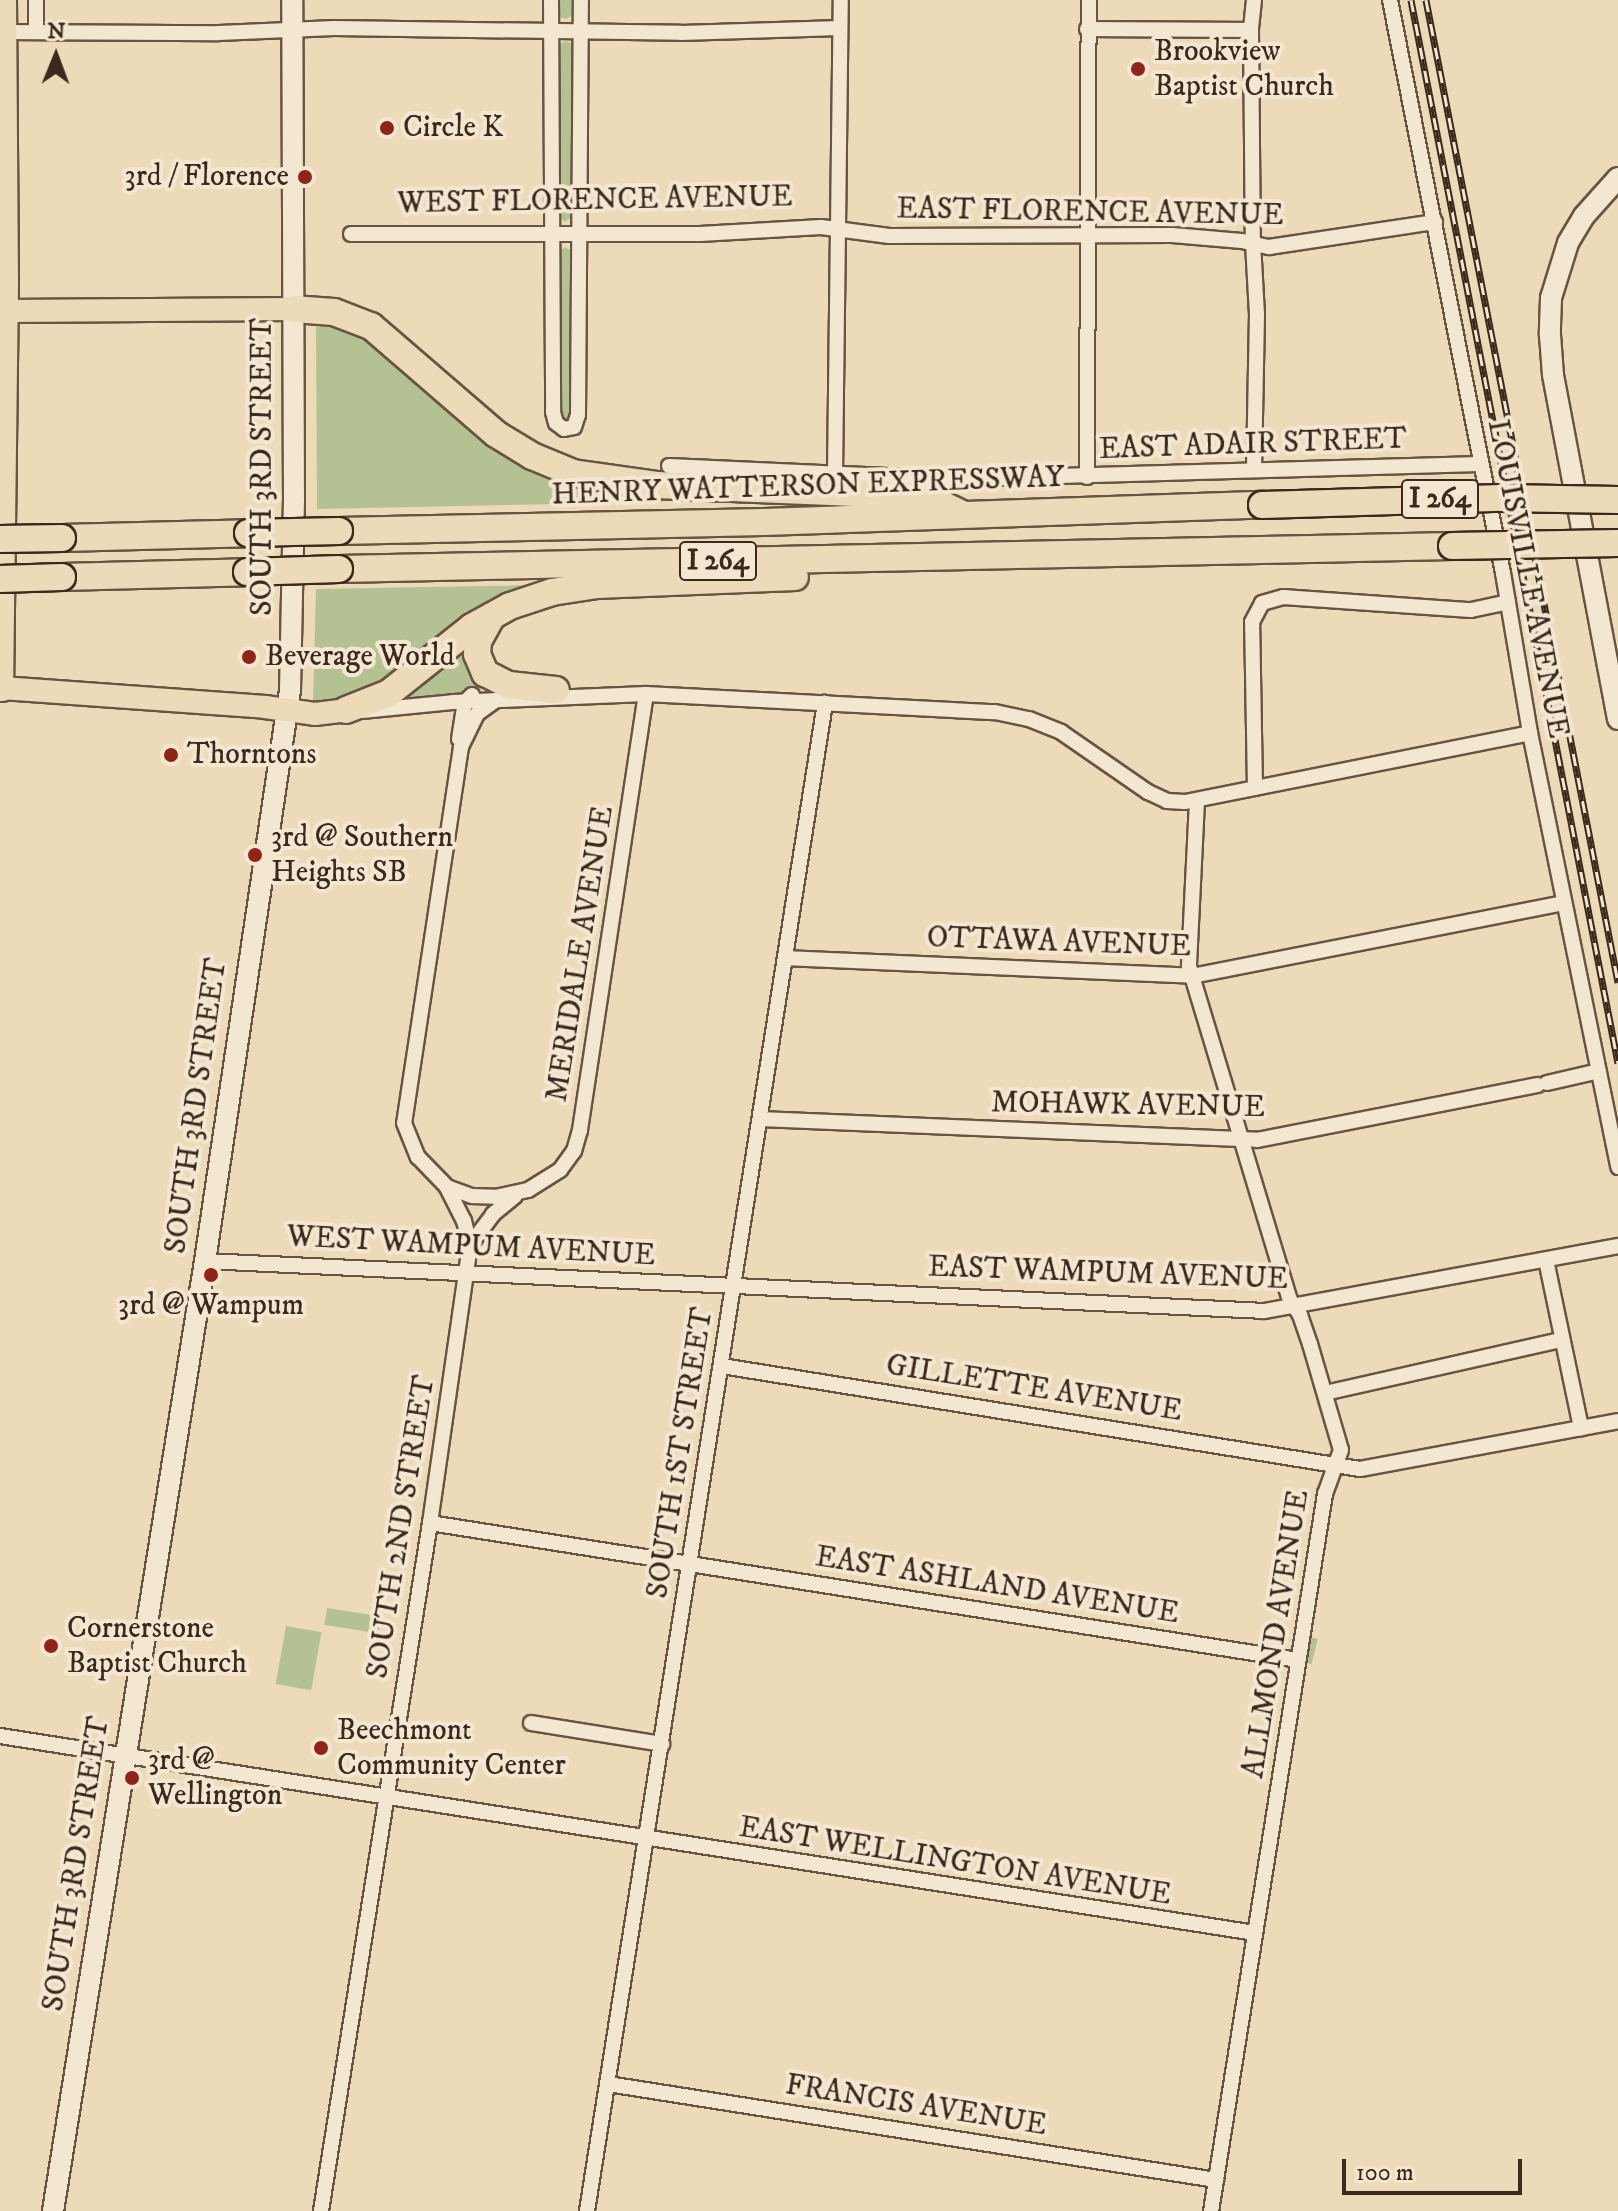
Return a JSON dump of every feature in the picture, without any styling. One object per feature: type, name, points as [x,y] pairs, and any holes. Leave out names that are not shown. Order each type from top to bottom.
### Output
[{"type":"highway","points":[[293,309],[334,312],[371,326],[496,434],[532,456],[573,473],[656,485],[925,496],[965,516]]},
{"type":"highway","points":[[1502,498],[1526,484],[1618,482]]},
{"type":"highway","name":"HENRY WATTERSON EXPRESSWAY","points":[[0,539],[965,516],[1502,498],[1618,500]]},
{"type":"highway","name":"I 264","points":[[0,579],[339,569],[1618,543]]},
{"type":"highway","points":[[346,710],[389,693],[472,627],[493,615],[552,592],[597,585],[982,571],[1098,554]]},
{"type":"highway","points":[[493,615],[478,641],[477,654],[485,673],[509,685],[556,690]]},
{"type":"main road","points":[[5,0],[2,32],[1,691],[315,714],[346,710]]},
{"type":"main road","name":"SOUTH 3RD STREET","points":[[53,2211],[205,1261],[288,711],[293,585],[292,0]]},
{"type":"main road","points":[[1618,178],[1584,216],[1568,243],[1551,298],[1550,335],[1553,375],[1618,719]]},
{"type":"main road","points":[[2,311],[293,309]]},
{"type":"street","points":[[36,0],[36,32]]},
{"type":"street","points":[[551,0],[553,412],[556,423],[564,429],[574,427],[578,415],[581,0]]},
{"type":"street","points":[[835,473],[841,0]]},
{"type":"street","points":[[1087,477],[1089,0]]},
{"type":"street","points":[[1254,0],[1251,30],[1253,243],[1257,314],[1254,470]]},
{"type":"street","name":"LOUISVILLE AVENUE","points":[[1390,0],[1508,602],[1530,733],[1618,1167]]},
{"type":"street","points":[[2,32],[551,30],[681,33],[840,28]]},
{"type":"street","points":[[1087,29],[1251,30]]},
{"type":"street","name":"EAST FLORENCE AVENUE","points":[[839,230],[889,236],[1087,233],[1253,243],[1269,247],[1435,222]]},
{"type":"street","name":"WEST FLORENCE AVENUE","points":[[351,234],[700,234],[821,227],[839,230]]},
{"type":"street","name":"EAST ADAIR STREET","points":[[669,466],[953,479],[1480,464]]},
{"type":"street","points":[[1255,788],[1252,622],[1262,603],[1283,597],[1471,610],[1508,602]]},
{"type":"street","points":[[465,702],[473,693],[627,688],[646,694]]},
{"type":"street","points":[[346,710],[372,712],[465,702],[646,694],[973,710],[1029,719],[1082,744],[1159,798],[1197,801],[1530,733]]},
{"type":"street","name":"MERIDALE AVENUE","points":[[470,1245],[493,1214],[519,1193],[560,1170],[574,1151],[580,1130],[646,694]]},
{"type":"street","name":"SOUTH 2ND STREET","points":[[321,2211],[384,1798],[430,1523],[470,1245],[464,1221],[447,1187],[418,1157],[404,1123],[461,747],[477,714],[496,700]]},
{"type":"street","name":"SOUTH 2ND STREET","points":[[461,747],[458,740],[465,702]]},
{"type":"street","name":"SOUTH 1ST STREET","points":[[587,2211],[825,703]]},
{"type":"street","name":"ALLMOND AVENUE","points":[[1197,801],[1187,959],[1290,1300],[1325,1393],[1340,1444],[1338,1465],[1325,1494],[1211,2211]]},
{"type":"street","name":"OTTAWA AVENUE","points":[[785,958],[1192,976],[1564,903]]},
{"type":"street","name":"MOHAWK AVENUE","points":[[761,1119],[1241,1140],[1599,1071]]},
{"type":"street","name":"SOUTH 2ND STREET","points":[[447,1187],[481,1197]]},
{"type":"street","name":"MERIDALE AVENUE","points":[[481,1197],[519,1193]]},
{"type":"street","name":"EAST WAMPUM AVENUE","points":[[735,1286],[1264,1311],[1618,1246]]},
{"type":"street","points":[[1546,1260],[1581,1428]]},
{"type":"street","name":"WEST WAMPUM AVENUE","points":[[205,1261],[735,1286]]},
{"type":"street","points":[[1325,1393],[1561,1340]]},
{"type":"street","name":"GILLETTE AVENUE","points":[[722,1366],[1338,1465],[1379,1467],[1618,1421]]},
{"type":"street","name":"EAST ASHLAND AVENUE","points":[[430,1523],[1298,1660]]},
{"type":"street","points":[[531,1723],[662,1744]]},
{"type":"street","name":"EAST WELLINGTON AVENUE","points":[[0,1736],[647,1840],[1255,1933]]},
{"type":"street","name":"FRANCIS AVENUE","points":[[608,2084],[1216,2180]]},
{"type":"green space","points":[[556,0],[577,0],[575,14],[566,19],[559,17]]},
{"type":"green space","points":[[565,41],[573,44],[576,50],[575,214],[565,222],[557,215],[556,47]]},
{"type":"green space","points":[[565,247],[572,251],[572,418],[564,421],[560,418],[558,252]]},
{"type":"green space","points":[[316,321],[363,332],[483,436],[712,497],[654,502],[317,509]]},
{"type":"green space","points":[[555,581],[398,676],[348,701],[313,703],[316,589],[534,585]]},
{"type":"green space","points":[[468,644],[487,688],[463,689],[460,695],[413,699],[408,695]]},
{"type":"green space","points":[[327,1608],[381,1617],[379,1633],[324,1625]]},
{"type":"green space","points":[[286,1626],[321,1632],[311,1690],[276,1684]]},
{"type":"green space","points":[[1310,1637],[1318,1639],[1311,1664],[1304,1662]]},
{"type":"railway","points":[[1411,0],[1618,1063]]},
{"type":"railway","points":[[1426,0],[1618,982]]},
{"type":"place","name":"Brookview Baptist Church","points":[[1138,69]]},
{"type":"place","name":"Circle K","points":[[387,128]]},
{"type":"place","name":"3rd / Florence","points":[[305,177]]},
{"type":"place","name":"Beverage World","points":[[249,657]]},
{"type":"place","name":"Thorntons","points":[[171,755]]},
{"type":"place","name":"3rd @ Southern Heights SB","points":[[255,855]]},
{"type":"place","name":"3rd @ Wampum","points":[[211,1275]]},
{"type":"place","name":"Cornerstone Baptist Church","points":[[51,1646]]},
{"type":"place","name":"Beechmont Community Center","points":[[321,1748]]},
{"type":"place","name":"3rd @ Wellington","points":[[132,1778]]}]
